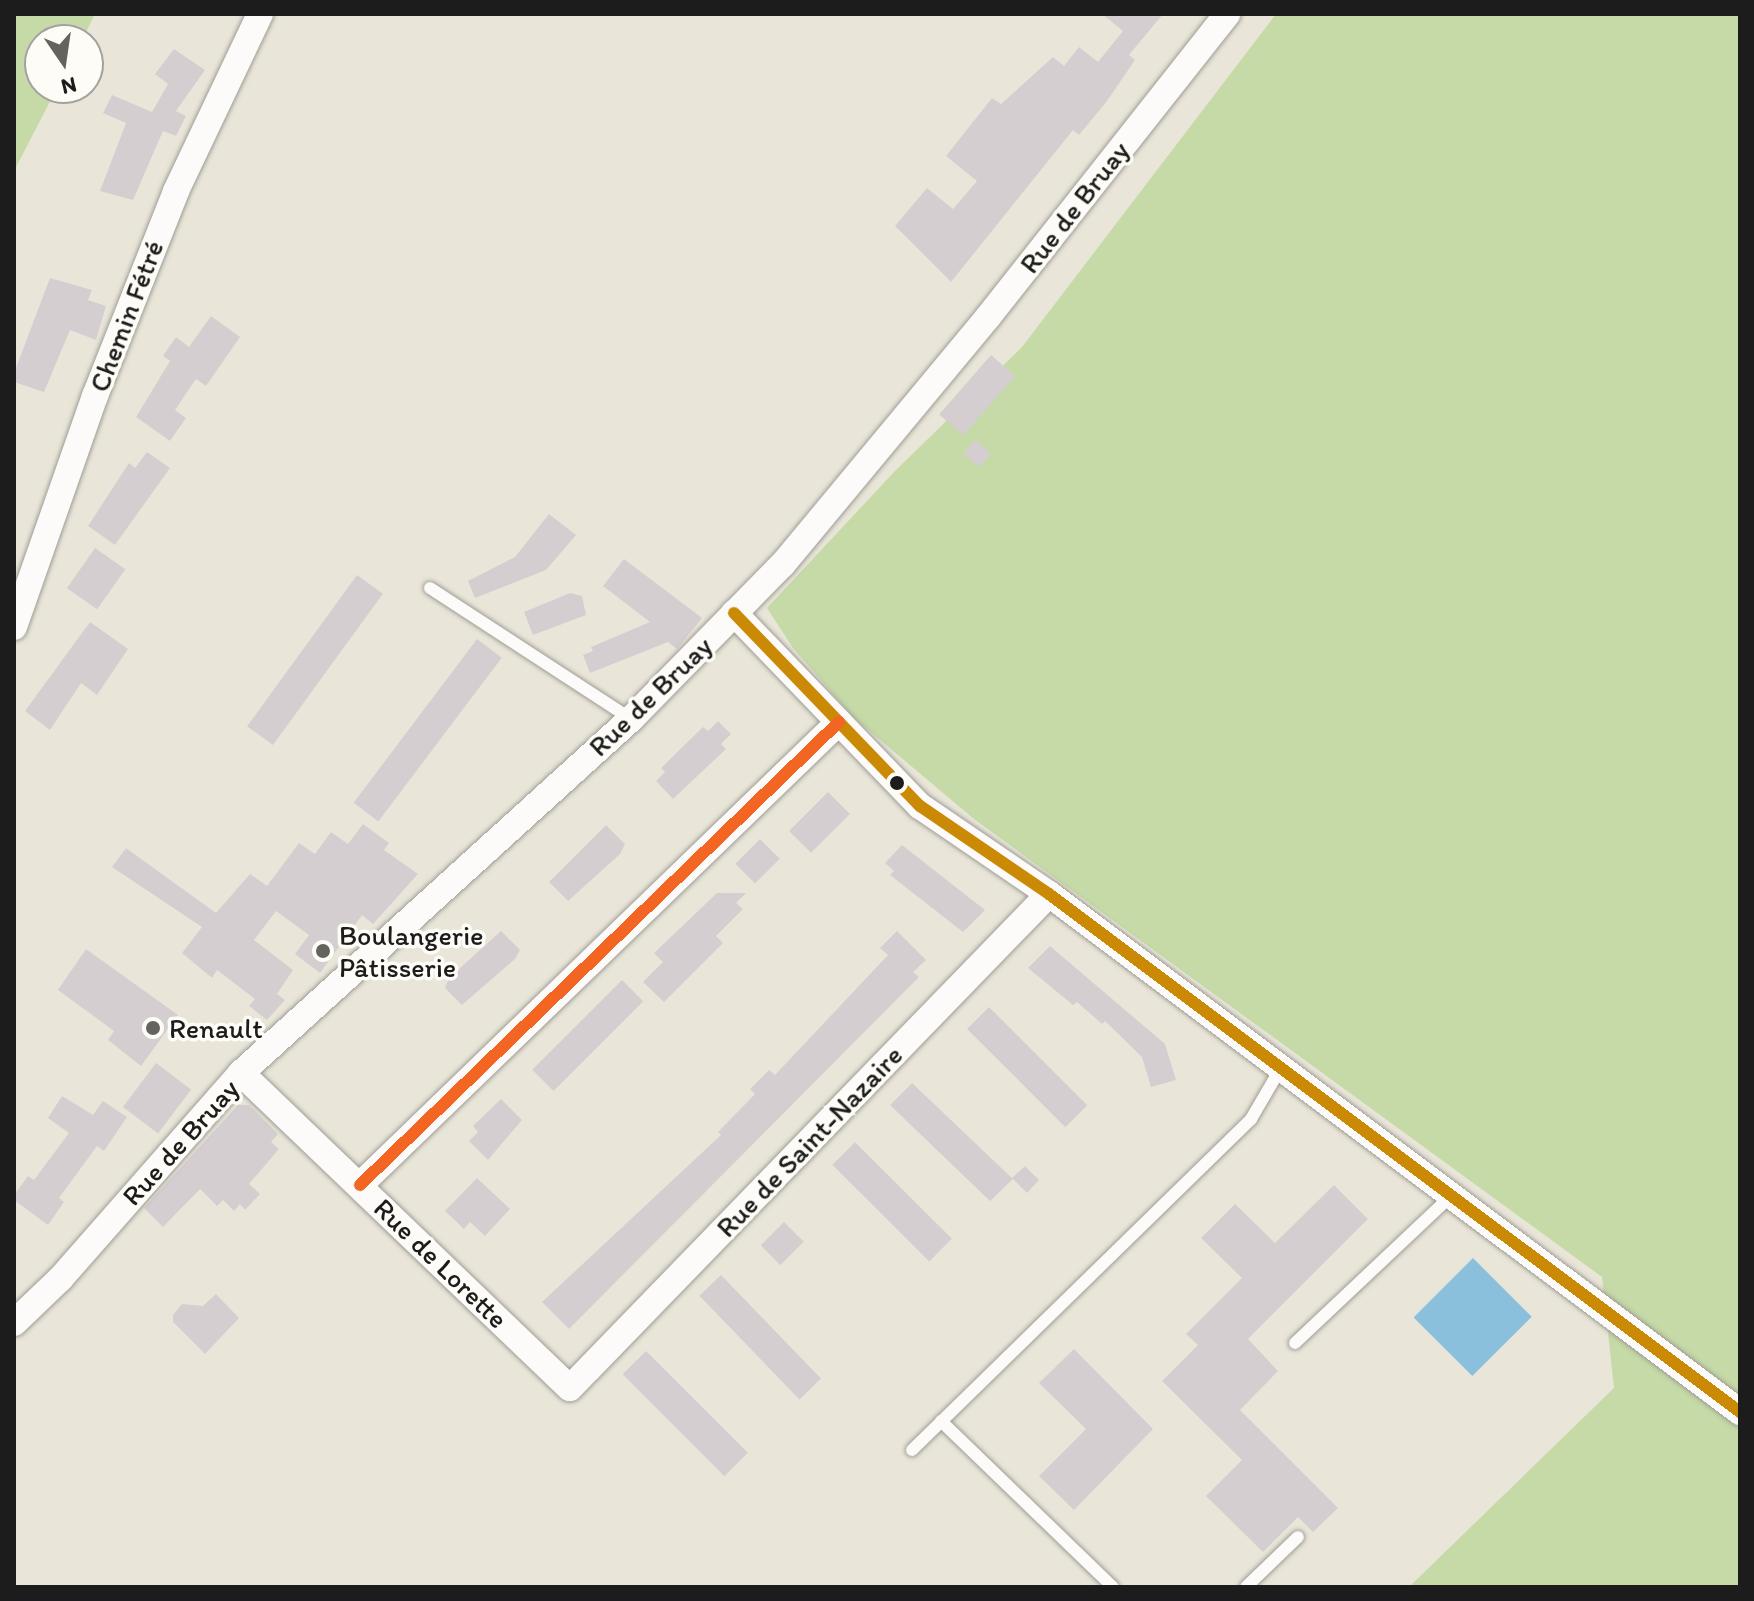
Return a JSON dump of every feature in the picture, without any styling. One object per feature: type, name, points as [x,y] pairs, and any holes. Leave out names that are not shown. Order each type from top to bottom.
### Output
[{"type":"street","name":"Chemin Fétré","points":[[14,627],[90,410],[171,204],[260,14]]},
{"type":"street","name":"Rue de Bruay","points":[[14,1323],[61,1278],[241,1073],[631,719],[783,564],[988,317],[1227,14]]},
{"type":"street","points":[[734,613],[920,806],[1049,894],[1279,1071],[1740,1412]]},
{"type":"street","points":[[360,1185],[839,722]]},
{"type":"street","name":"Rue de Saint-Nazaire","points":[[570,1388],[1049,894]]},
{"type":"street","name":"Rue de Lorette","points":[[241,1073],[570,1388]]},
{"type":"lane","points":[[430,588],[631,719]]},
{"type":"lane","points":[[912,1450],[1251,1119],[1279,1071]]},
{"type":"lane","points":[[1295,1343],[1451,1196]]},
{"type":"lane","points":[[941,1421],[1113,1587]]},
{"type":"lane","points":[[1246,1587],[1298,1537]]},
{"type":"green space","points":[[14,14],[95,14],[90,24],[24,24],[24,104],[49,104],[14,171]]},
{"type":"green space","points":[[1276,14],[1740,14],[1740,1587],[1409,1587],[1614,1388],[1602,1277],[974,819],[854,718],[793,648],[767,608],[894,472],[1022,347]]},
{"type":"water","points":[[1473,1258],[1532,1317],[1472,1376],[1414,1317]]},
{"type":"building","points":[[1102,14],[1163,14],[1129,55],[1135,60],[1107,101],[1079,135],[1073,130],[951,282],[895,226],[927,188],[953,209],[977,181],[946,156],[992,98],[1001,104],[1053,57],[1064,66],[1079,47],[1098,62],[1123,31]]},
{"type":"building","points":[[174,49],[205,70],[176,111],[186,116],[176,136],[163,131],[133,200],[100,191],[126,123],[103,113],[112,95],[152,112],[168,84],[155,74]]},
{"type":"building","points":[[50,278],[92,290],[88,300],[106,306],[96,340],[70,330],[44,392],[14,382],[14,373]]},
{"type":"building","points":[[211,316],[240,337],[206,386],[196,379],[175,410],[186,418],[170,441],[136,417],[170,361],[163,356],[176,337],[189,347]]},
{"type":"building","points":[[991,355],[1015,376],[963,436],[939,415]]},
{"type":"building","points":[[975,440],[991,454],[979,467],[963,454]]},
{"type":"building","points":[[147,452],[170,468],[115,545],[88,526],[129,463],[135,468]]},
{"type":"building","points":[[549,514],[576,535],[546,570],[475,598],[468,581],[515,557]]},
{"type":"building","points":[[95,548],[125,569],[97,609],[67,588]]},
{"type":"building","points":[[624,559],[702,618],[677,649],[668,642],[590,673],[583,655],[593,651],[591,647],[650,622],[603,586]]},
{"type":"building","points":[[357,575],[383,594],[273,745],[247,726]]},
{"type":"building","points":[[570,593],[582,596],[586,615],[533,635],[524,612]]},
{"type":"building","points":[[90,622],[128,649],[97,695],[81,683],[50,730],[25,711]]},
{"type":"building","points":[[477,639],[502,658],[378,821],[354,803]]},
{"type":"building","points":[[718,721],[731,734],[721,744],[726,749],[673,799],[656,781],[665,772],[661,768],[703,727],[708,731]]},
{"type":"building","points":[[828,792],[850,814],[811,853],[789,831]]},
{"type":"building","points":[[363,824],[389,843],[384,850],[418,874],[373,924],[362,915],[320,973],[295,954],[309,935],[276,911],[254,940],[293,970],[277,994],[285,1000],[267,1020],[249,1006],[255,999],[217,970],[212,978],[182,953],[202,927],[112,867],[126,848],[216,913],[250,874],[267,886],[299,843],[315,854],[331,832],[348,844]]},
{"type":"building","points":[[606,825],[625,844],[620,854],[568,901],[549,882]]},
{"type":"building","points":[[760,839],[780,859],[755,884],[735,864]]},
{"type":"building","points":[[902,845],[985,910],[963,932],[890,875],[894,871],[885,863]]},
{"type":"building","points":[[717,893],[746,893],[736,903],[743,909],[716,936],[723,943],[664,1002],[643,982],[663,962],[654,953]]},
{"type":"building","points":[[501,931],[520,950],[515,959],[462,1005],[445,988],[449,978]]},
{"type":"building","points":[[897,931],[926,960],[913,972],[919,977],[569,1329],[542,1302],[721,1135],[718,1132],[755,1094],[750,1089],[769,1070],[775,1075],[888,955],[880,948]]},
{"type":"building","points":[[1050,946],[1165,1044],[1176,1080],[1151,1087],[1142,1057],[1105,1021],[1102,1024],[1077,1002],[1073,1005],[1028,968]]},
{"type":"building","points":[[86,949],[178,1015],[141,1066],[108,1040],[114,1031],[58,990]]},
{"type":"building","points":[[622,980],[643,1001],[553,1091],[532,1070]]},
{"type":"building","points":[[989,1007],[1087,1105],[1065,1127],[967,1029]]},
{"type":"building","points":[[156,1063],[191,1089],[158,1133],[123,1107]]},
{"type":"building","points":[[912,1083],[1012,1178],[1025,1166],[1039,1180],[1027,1193],[1013,1179],[990,1201],[890,1105]]},
{"type":"building","points":[[62,1096],[93,1115],[103,1101],[127,1117],[104,1151],[97,1146],[59,1198],[64,1202],[48,1225],[14,1200],[14,1195],[28,1176],[34,1180],[69,1133],[48,1118]]},
{"type":"building","points":[[501,1099],[522,1120],[488,1160],[469,1141],[478,1132],[473,1126]]},
{"type":"building","points":[[238,1105],[249,1105],[278,1134],[271,1142],[279,1149],[249,1184],[260,1194],[245,1210],[240,1204],[234,1211],[223,1200],[217,1206],[200,1189],[163,1227],[144,1208]]},
{"type":"building","points":[[855,1142],[952,1239],[929,1262],[832,1165]]},
{"type":"building","points":[[477,1178],[510,1209],[485,1236],[470,1222],[464,1229],[445,1211]]},
{"type":"building","points":[[1334,1185],[1368,1219],[1248,1339],[1278,1371],[1240,1410],[1338,1508],[1313,1532],[1298,1517],[1263,1552],[1206,1496],[1242,1460],[1162,1381],[1198,1345],[1186,1334],[1242,1278],[1201,1238],[1235,1204],[1275,1243]]},
{"type":"building","points":[[784,1222],[804,1242],[780,1265],[761,1245]]},
{"type":"building","points":[[721,1275],[821,1379],[799,1399],[699,1296]]},
{"type":"building","points":[[216,1294],[239,1318],[205,1354],[173,1322],[173,1315],[182,1304],[203,1306]]},
{"type":"building","points":[[1074,1349],[1153,1429],[1074,1510],[1039,1476],[1086,1429],[1039,1383]]},
{"type":"building","points":[[646,1351],[748,1453],[724,1476],[623,1374]]},
{"type":"transit line","points":[[734,613],[920,806],[1049,894],[1740,1412]]},
{"type":"transit line","points":[[360,1185],[839,722]]},
{"type":"place","name":"Boulangerie Pâtisserie","points":[[323,951]]},
{"type":"place","name":"Renault","points":[[153,1028]]}]
